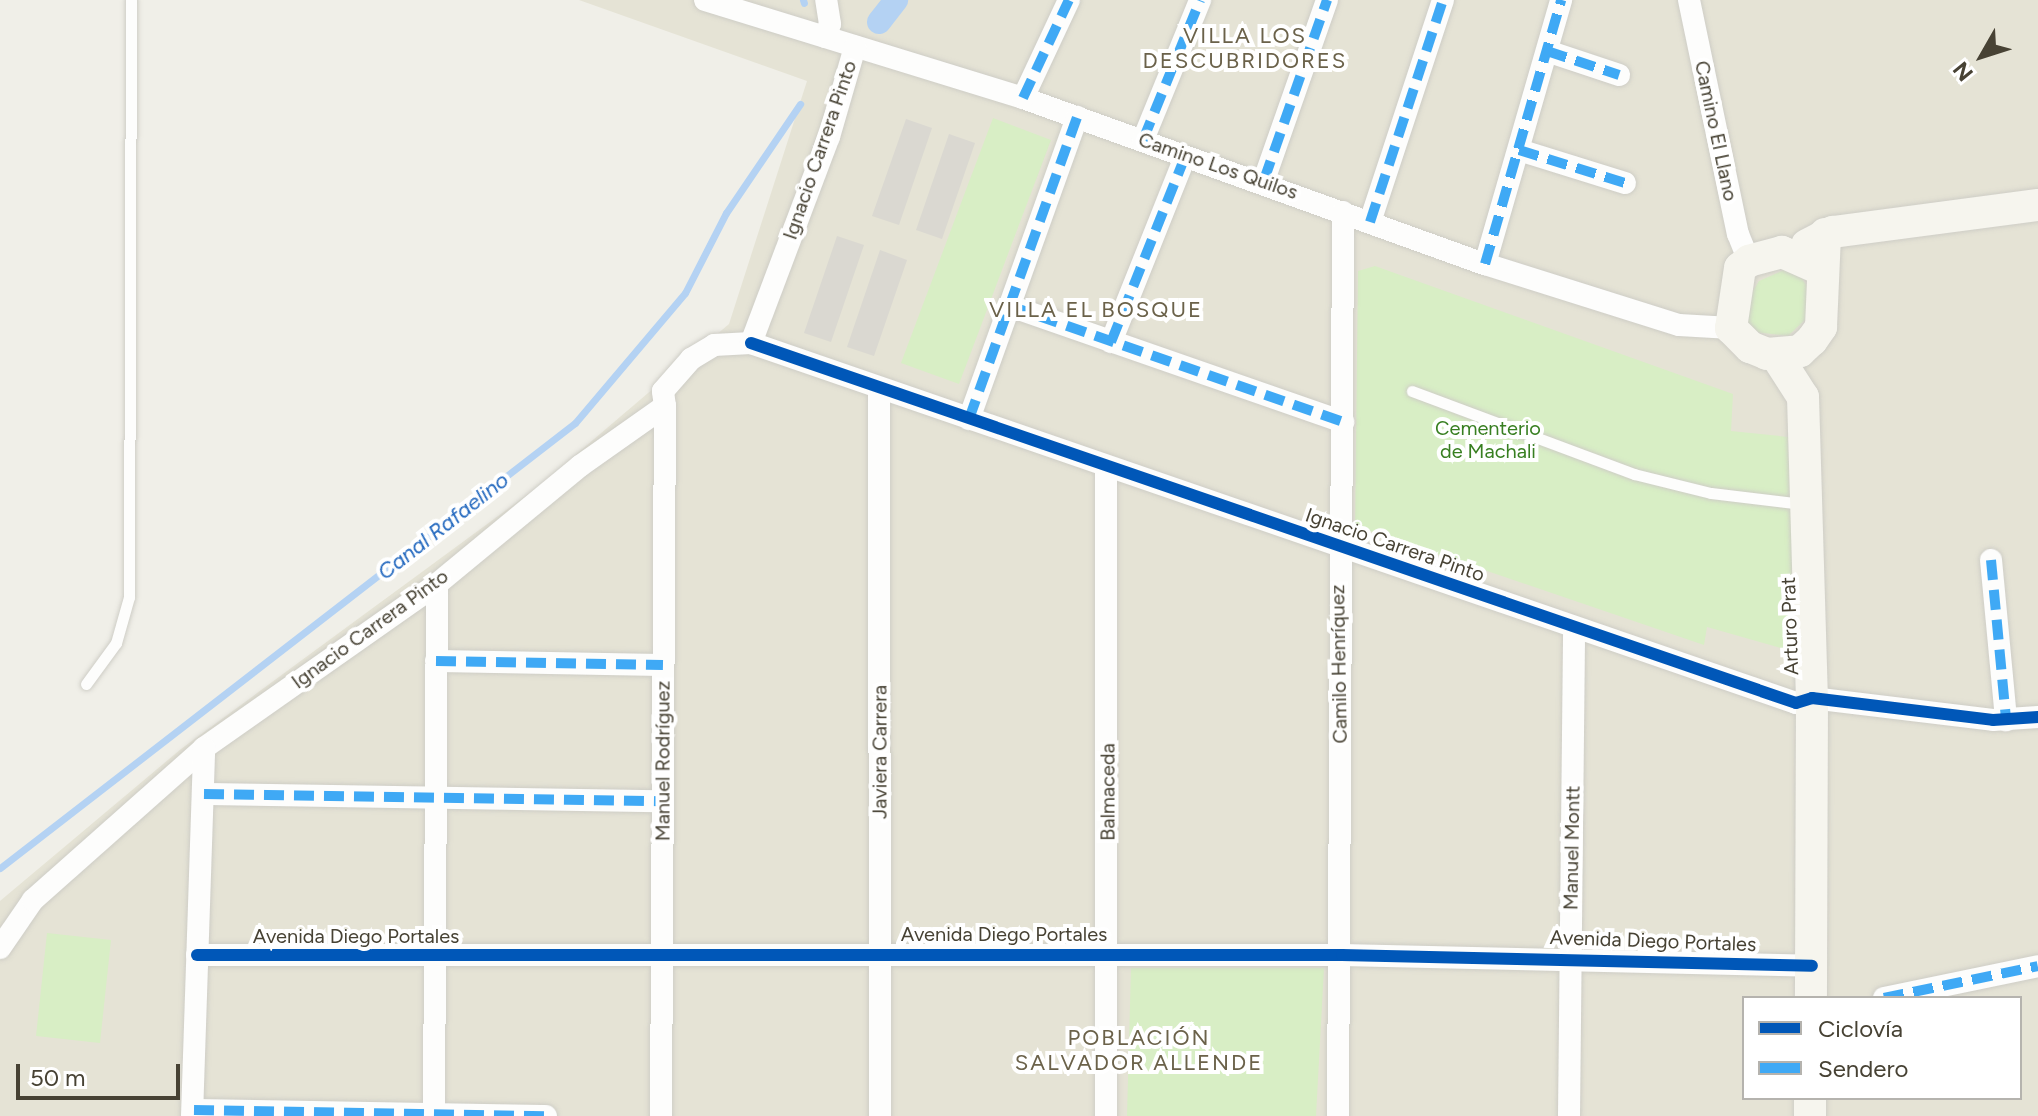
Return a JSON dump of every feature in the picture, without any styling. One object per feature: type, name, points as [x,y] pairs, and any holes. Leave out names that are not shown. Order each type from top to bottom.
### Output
[{"type":"main road","points":[[1812,340],[1800,351],[1776,355],[1750,347],[1731,328],[1740,268],[1765,253],[1809,262],[1825,234],[2038,205]]},
{"type":"main road","name":"Arturo Prat","points":[[1809,262],[1821,327],[1812,340],[1810,382],[1803,397],[1812,698],[1811,996]]},
{"type":"main road","points":[[1776,355],[1803,397]]},
{"type":"street","name":"Camino Los Quilos","points":[[705,0],[1023,98],[1185,157],[1264,180],[1485,264],[1679,325],[1731,328]]},
{"type":"street","points":[[825,37],[830,24],[826,0]]},
{"type":"street","points":[[1023,98],[1069,0]]},
{"type":"street","points":[[1143,140],[1200,0]]},
{"type":"street","points":[[1264,180],[1327,0]]},
{"type":"street","points":[[1370,222],[1443,0]]},
{"type":"street","points":[[1485,264],[1561,0]]},
{"type":"street","name":"Camino El Llano","points":[[1689,0],[1738,234],[1749,261]]},
{"type":"street","name":"Ignacio Carrera Pinto","points":[[751,343],[829,137],[855,47]]},
{"type":"street","points":[[1547,51],[1619,75]]},
{"type":"street","points":[[969,419],[1077,117]]},
{"type":"street","points":[[1519,150],[1625,183]]},
{"type":"street","points":[[1111,342],[1185,157]]},
{"type":"street","name":"Camilo Henríquez","points":[[1338,1116],[1342,955],[1338,546],[1343,422],[1343,212]]},
{"type":"street","points":[[1010,306],[1343,422]]},
{"type":"street","name":"Ignacio Carrera Pinto","points":[[0,948],[33,900],[204,748],[437,584],[580,466],[665,406],[663,391],[691,359],[714,345],[751,343],[1106,468],[1796,703],[1812,698],[2006,720],[2038,717]]},
{"type":"street","name":"Javiera Carrera","points":[[879,388],[880,1116]]},
{"type":"street","name":"Manuel Rodríguez","points":[[661,1116],[665,406]]},
{"type":"street","name":"Balmaceda","points":[[1106,468],[1109,954],[1106,1116]]},
{"type":"street","points":[[1991,560],[2006,720]]},
{"type":"street","points":[[434,1114],[437,584]]},
{"type":"street","name":"Manuel Montt","points":[[1569,1116],[1574,629]]},
{"type":"street","points":[[436,661],[663,665]]},
{"type":"street","points":[[204,748],[193,1113],[546,1116]]},
{"type":"street","points":[[204,794],[663,801]]},
{"type":"street","name":"Avenida Diego Portales","points":[[197,955],[1342,955],[1812,966]]},
{"type":"street","points":[[1894,996],[2038,966]]},
{"type":"lane","points":[[86,684],[116,643],[129,597],[131,0]]},
{"type":"lane","points":[[1412,391],[1634,474],[1711,493],[1807,504]]},
{"type":"shaded area","points":[[579,0],[2038,0],[2038,1116],[0,1116],[0,901],[181,749],[539,486],[729,324],[807,81]]},
{"type":"green space","points":[[993,118],[1051,140],[959,384],[901,363]]},
{"type":"green space","name":"Cementerio de Machali","points":[[1375,266],[1733,394],[1731,431],[1798,438],[1788,650],[1707,627],[1704,645],[1355,526],[1358,271]]},
{"type":"green space","points":[[1786,269],[1802,278],[1812,295],[1810,315],[1788,336],[1754,332],[1746,326],[1750,296],[1759,281]]},
{"type":"green space","points":[[47,933],[111,940],[100,1043],[36,1036]]},
{"type":"green space","points":[[1131,968],[1324,968],[1316,1116],[1127,1116]]},
{"type":"building","points":[[906,119],[932,128],[899,225],[872,216]]},
{"type":"building","points":[[949,134],[975,143],[942,239],[916,230]]},
{"type":"building","points":[[837,236],[864,245],[831,342],[804,333]]},
{"type":"building","points":[[880,250],[907,260],[874,356],[847,347]]},
{"type":"waterway","name":"Canal Rafaelino","points":[[879,22],[896,0]]},
{"type":"waterway","name":"Canal Rafaelino","points":[[0,868],[575,423],[685,293],[726,213],[800,104]]},
{"type":"marked path","points":[[1023,98],[1069,0]]},
{"type":"marked path","points":[[1143,140],[1200,0]]},
{"type":"marked path","points":[[1264,180],[1327,0]]},
{"type":"marked path","points":[[1370,222],[1443,0]]},
{"type":"marked path","points":[[1485,264],[1561,0]]},
{"type":"marked path","points":[[1547,51],[1619,75]]},
{"type":"marked path","points":[[969,419],[1077,117]]},
{"type":"marked path","points":[[1519,150],[1625,183]]},
{"type":"marked path","points":[[1111,342],[1185,157]]},
{"type":"marked path","points":[[1010,306],[1343,422]]},
{"type":"marked path","points":[[1991,560],[2006,720]]},
{"type":"marked path","points":[[436,661],[663,665]]},
{"type":"marked path","points":[[204,794],[663,801]]},
{"type":"marked path","points":[[1894,996],[2038,966]]},
{"type":"marked path","points":[[194,1110],[546,1116]]},
{"type":"cycle path","points":[[751,343],[1796,703],[1812,698],[1993,720],[2038,717]]},
{"type":"cycle path","points":[[197,955],[1342,955],[1812,966]]},
{"type":"district","name":"VILLA LOS DESCUBRIDORES","points":[[1245,48]]},
{"type":"district","name":"VILLA EL BOSQUE","points":[[1096,310]]},
{"type":"district","name":"POBLACIÓN SALVADOR ALLENDE","points":[[1139,1050]]}]
